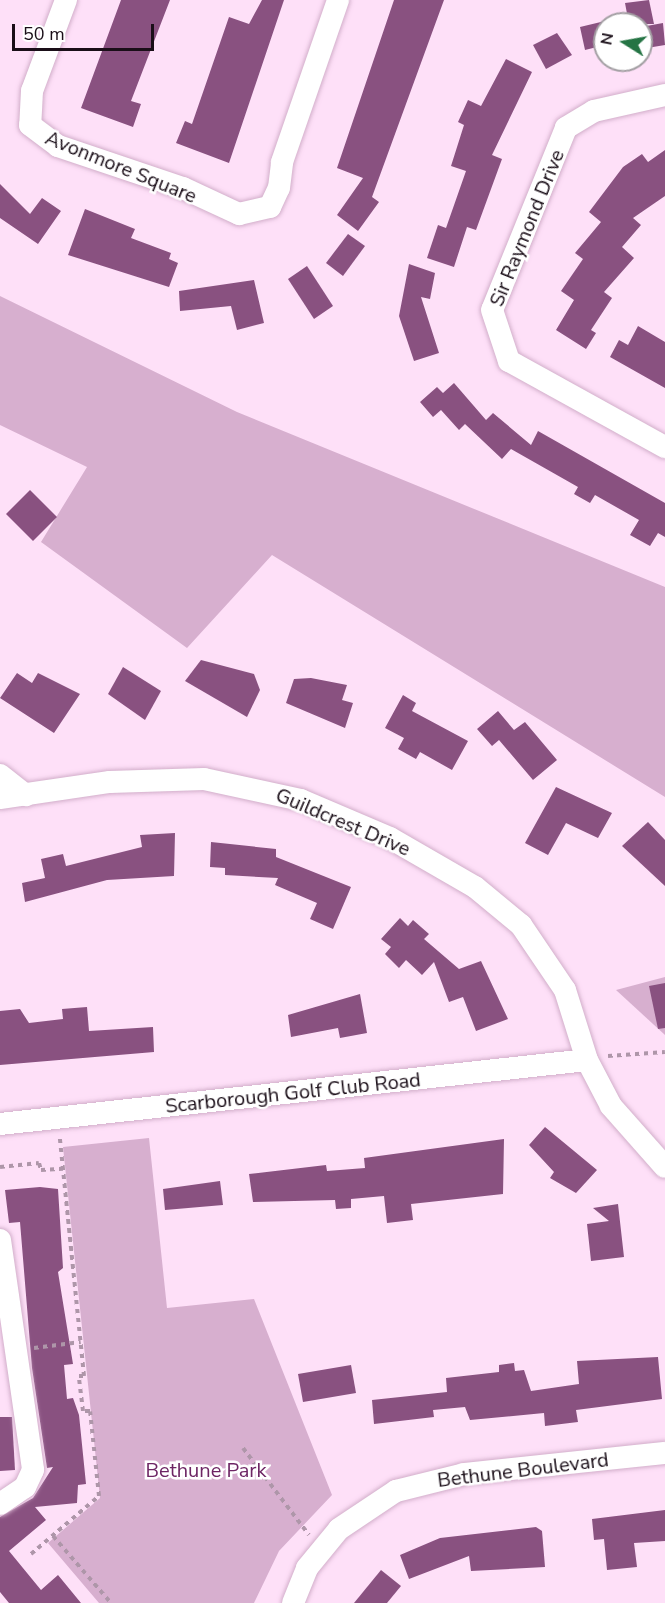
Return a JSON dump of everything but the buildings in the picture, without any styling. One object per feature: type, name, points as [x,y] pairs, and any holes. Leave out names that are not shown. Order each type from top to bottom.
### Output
[{"type":"street","name":"Avonmore Square","points":[[66,0],[32,91],[30,125],[58,146],[183,188],[239,214],[270,207],[279,188],[282,162],[338,0]]},
{"type":"street","name":"Sir Raymond Drive","points":[[665,95],[594,111],[566,128],[492,310],[509,361],[665,447]]},
{"type":"street","points":[[0,775],[26,795]]},
{"type":"street","name":"Guildcrest Drive","points":[[0,798],[110,782],[204,778],[301,800],[390,838],[475,887],[521,925],[565,990],[587,1060],[626,1127],[665,1167]]},
{"type":"street","name":"Scarborough Golf Club Road","points":[[0,1125],[587,1060]]},
{"type":"street","points":[[0,1240],[33,1470],[25,1487],[0,1504]]},
{"type":"street","name":"Bethune Boulevard","points":[[293,1603],[320,1550],[357,1512],[424,1483],[665,1453]]},
{"type":"path","points":[[587,1060],[665,1052]]},
{"type":"path","points":[[31,1554],[99,1496],[90,1411],[83,1412],[79,1376],[84,1376],[58,1118]]},
{"type":"path","points":[[0,1167],[39,1163],[41,1170],[63,1169]]},
{"type":"path","points":[[15,1350],[81,1342]]},
{"type":"path","points":[[243,1448],[320,1550]]},
{"type":"path","points":[[53,1536],[111,1603]]},
{"type":"green space","points":[[0,296],[237,412],[665,587],[665,797],[272,555],[187,648],[41,542],[87,467],[0,425]]},
{"type":"green space","points":[[665,977],[665,1035],[616,990]]},
{"type":"green space","name":"Bethune Park","points":[[149,1138],[167,1308],[254,1299],[332,1495],[279,1551],[254,1603],[99,1603],[48,1543],[100,1498],[63,1147]]}]
